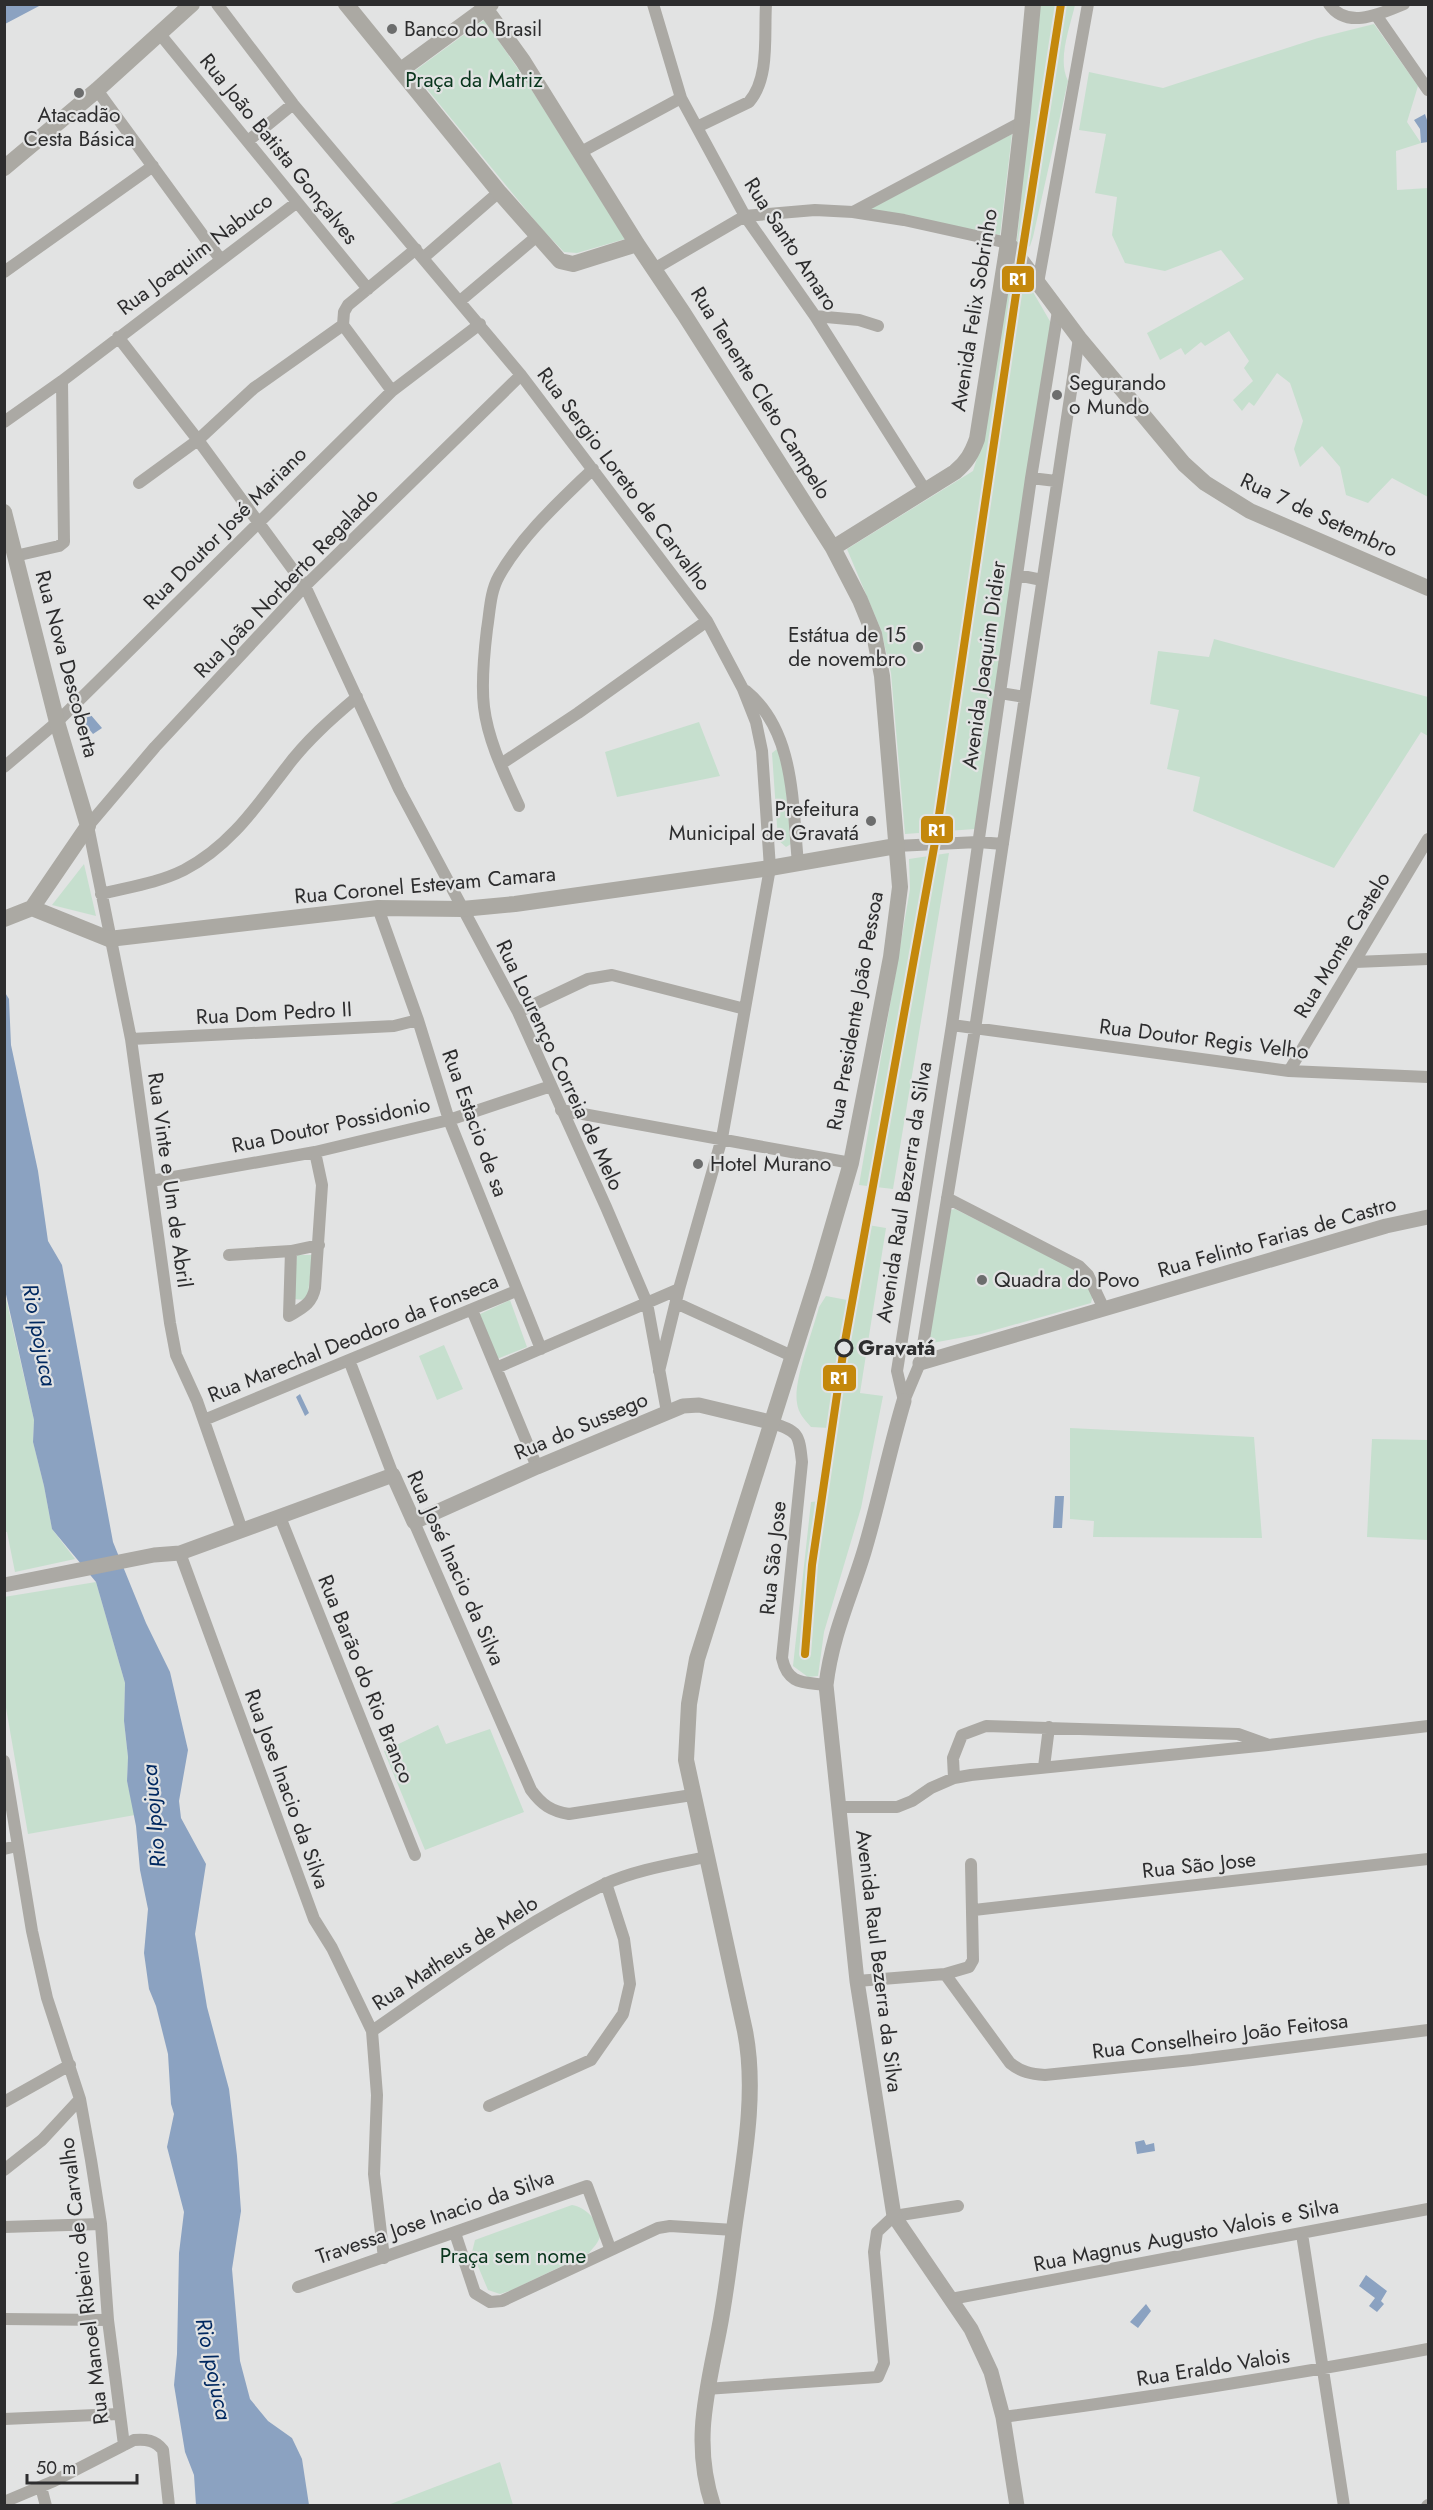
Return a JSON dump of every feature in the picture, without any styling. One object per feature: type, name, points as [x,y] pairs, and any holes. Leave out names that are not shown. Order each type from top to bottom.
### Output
[{"type":"main road","points":[[4,168],[97,90],[192,4]]},
{"type":"main road","points":[[346,4],[536,237],[560,261],[566,263],[582,261],[637,244]]},
{"type":"main road","name":"Avenida Felix Sobrinho","points":[[833,548],[955,472],[974,450],[1008,243],[1033,4]]},
{"type":"main road","points":[[400,70],[486,6]]},
{"type":"main road","name":"Rua Tenente Cleto Campelo","points":[[486,6],[524,62],[637,244],[833,548],[860,600],[874,634],[882,676],[896,846]]},
{"type":"main road","name":"Rua 7 de Setembro","points":[[1008,243],[1079,338],[1184,464],[1205,483],[1250,511],[1428,588]]},
{"type":"main road","name":"Rua Nova Descoberta","points":[[4,512],[57,722],[88,826]]},
{"type":"main road","points":[[4,919],[32,908],[88,826]]},
{"type":"main road","name":"Rua Coronel Estevam Camara","points":[[32,908],[109,939],[378,908],[462,909],[515,904],[770,868],[896,846]]},
{"type":"main road","name":"Rua Presidente João Pessoa","points":[[712,2505],[701,2453],[701,2435],[706,2389],[719,2328],[734,2230],[748,2106],[748,2045],[692,1795],[686,1760],[689,1704],[697,1659],[770,1422],[819,1273],[851,1163],[894,935],[900,887],[896,846]]},
{"type":"street","name":"Rua Sergio Loreto de Carvalho","points":[[217,4],[293,104],[521,375],[707,621],[743,689],[756,722],[762,751],[770,868],[722,1138],[679,1289],[659,1371]]},
{"type":"street","name":"Rua Santo Amaro","points":[[653,4],[681,98],[745,216],[815,316],[925,490]]},
{"type":"street","points":[[697,127],[748,102],[754,96],[762,69],[766,4]]},
{"type":"street","points":[[1038,283],[1088,4]]},
{"type":"street","points":[[1329,4],[1335,12],[1348,18],[1376,15],[1404,4]]},
{"type":"street","points":[[1376,15],[1428,90]]},
{"type":"street","name":"Rua João Batista Gonçalves","points":[[159,33],[368,289]]},
{"type":"street","points":[[97,90],[221,260]]},
{"type":"street","points":[[581,152],[681,98]]},
{"type":"street","points":[[248,141],[293,104]]},
{"type":"street","points":[[853,212],[1022,122]]},
{"type":"street","points":[[4,272],[153,166]]},
{"type":"street","points":[[392,391],[343,325],[344,312],[348,305],[368,289],[419,254],[499,192]]},
{"type":"street","name":"Rua Joaquim Nabuco","points":[[4,422],[62,381],[296,203]]},
{"type":"street","points":[[654,269],[745,216],[815,210],[853,212],[904,220],[1008,243]]},
{"type":"street","points":[[460,301],[536,237]]},
{"type":"street","name":"Avenida Joaquim Didier","points":[[952,1024],[1031,478],[1058,312]]},
{"type":"street","points":[[815,316],[859,320],[878,326]]},
{"type":"street","name":"Rua Doutor José Mariano","points":[[4,767],[57,722],[392,391],[480,324]]},
{"type":"street","points":[[139,483],[198,440],[254,388],[343,325]]},
{"type":"street","name":"Rua Joaquim Nabuco","points":[[118,337],[198,440],[256,523],[305,586]]},
{"type":"street","points":[[975,1029],[1079,338]]},
{"type":"street","name":"Rua João Norberto Regalado","points":[[88,826],[155,747],[305,586],[521,375]]},
{"type":"street","points":[[15,556],[63,545],[66,537],[62,381]]},
{"type":"street","points":[[519,806],[501,764],[484,708],[486,639],[494,589],[503,569],[551,510],[593,470]]},
{"type":"street","points":[[1031,478],[1056,482]]},
{"type":"street","points":[[1017,574],[1042,580]]},
{"type":"street","name":"Rua Lourenço Correia de Melo","points":[[305,586],[399,789],[518,1012],[647,1303],[667,1412]]},
{"type":"street","points":[[501,764],[578,713],[707,621]]},
{"type":"street","name":"Rua Sergio Loreto de Carvalho","points":[[743,689],[759,704],[768,717],[784,753],[790,776],[798,863]]},
{"type":"street","points":[[1000,693],[1025,697]]},
{"type":"street","points":[[101,894],[183,871],[210,853],[248,818],[285,768],[318,730],[357,697]]},
{"type":"street","name":"Rua Vinte e Um de Abril","points":[[88,826],[131,1039],[176,1355],[204,1420],[242,1530]]},
{"type":"street","name":"Rua Monte Castelo","points":[[1289,1071],[1428,838]]},
{"type":"street","points":[[896,846],[978,842],[1003,844]]},
{"type":"street","name":"Rua Estacio de sa","points":[[378,908],[418,1020],[449,1120],[541,1349]]},
{"type":"street","points":[[1355,962],[1428,959]]},
{"type":"street","points":[[518,1012],[588,979],[612,975],[745,1009]]},
{"type":"street","name":"Rua Dom Pedro II","points":[[131,1039],[394,1026],[418,1020]]},
{"type":"street","name":"Rua Doutor Regis Velho","points":[[952,1024],[1289,1071],[1428,1077]]},
{"type":"street","name":"Avenida Raul Bezerra da Silva","points":[[904,1401],[897,1371],[952,1024]]},
{"type":"street","name":"Avenida Raul Bezerra da Silva","points":[[975,1029],[920,1363],[904,1401],[864,1552],[838,1622],[826,1685],[857,1981],[894,2216],[971,2329],[991,2372],[1003,2417],[1017,2505]]},
{"type":"street","name":"Rua Doutor Possidonio","points":[[151,1181],[315,1152],[449,1120],[551,1086]]},
{"type":"street","points":[[561,1110],[851,1163]]},
{"type":"street","points":[[291,1251],[289,1316],[306,1306],[313,1298],[322,1185],[315,1152]]},
{"type":"street","points":[[932,1152],[954,1157]]},
{"type":"street","points":[[947,1198],[1079,1266],[1088,1275],[1104,1309]]},
{"type":"street","name":"Rua Felinto Farias de Castro","points":[[920,1363],[1386,1226],[1428,1217]]},
{"type":"street","points":[[229,1255],[291,1251],[319,1245]]},
{"type":"street","points":[[913,1273],[934,1276]]},
{"type":"street","points":[[496,1368],[679,1289]]},
{"type":"street","name":"Rua Marechal Deodoro da Fonseca","points":[[204,1420],[516,1291]]},
{"type":"street","points":[[676,1303],[792,1356]]},
{"type":"street","points":[[472,1310],[537,1467]]},
{"type":"street","name":"Rua José Inacio da Silva","points":[[349,1360],[393,1475],[531,1790],[541,1804],[556,1812],[569,1814],[692,1795]]},
{"type":"street","points":[[897,1371],[920,1363]]},
{"type":"street","name":"Rua do Sussego","points":[[414,1522],[683,1406],[699,1405],[770,1422]]},
{"type":"street","name":"Rua São Jose","points":[[770,1422],[794,1430],[800,1439],[802,1462],[782,1658],[785,1672],[792,1679],[826,1685]]},
{"type":"street","points":[[8,1585],[154,1556],[180,1553],[393,1475]]},
{"type":"street","name":"Rua Barão do Rio Branco","points":[[280,1517],[415,1855]]},
{"type":"street","name":"Rua Jose Inacio da Silva","points":[[180,1553],[314,1919],[332,1948],[372,2031]]},
{"type":"street","points":[[954,1778],[953,1758],[962,1735],[986,1726],[1238,1734],[1268,1745]]},
{"type":"street","points":[[838,1807],[897,1807],[912,1801],[931,1788],[954,1778],[971,1774],[1268,1745],[1428,1726]]},
{"type":"street","points":[[1044,1767],[1049,1727]]},
{"type":"street","name":"Rua Manoel Ribeiro de Carvalho","points":[[4,1761],[11,1848],[47,1998],[80,2099],[100,2224],[108,2320],[124,2445]]},
{"type":"street","name":"Rua Matheus de Melo","points":[[384,2258],[374,2174],[377,2096],[372,2031],[464,1968],[606,1883],[706,1857]]},
{"type":"street","name":"Rua São Jose","points":[[974,1910],[1428,1859]]},
{"type":"street","points":[[857,1981],[945,1974],[969,1967],[973,1960],[974,1910],[971,1864]]},
{"type":"street","points":[[489,2106],[591,2060],[623,2014],[630,1984],[624,1939],[606,1883]]},
{"type":"street","name":"Rua Conselheiro João Feitosa","points":[[945,1974],[1010,2063],[1030,2074],[1051,2074],[1192,2060],[1428,2030]]},
{"type":"street","points":[[4,2102],[70,2065]]},
{"type":"street","points":[[4,2170],[42,2140],[80,2099]]},
{"type":"street","name":"Travessa Jose Inacio da Silva","points":[[298,2287],[587,2186],[610,2248]]},
{"type":"street","points":[[706,2389],[872,2379],[882,2372],[884,2363],[874,2241],[877,2232],[894,2216],[958,2206]]},
{"type":"street","name":"Rua Magnus Augusto Valois e Silva","points":[[951,2299],[1428,2209]]},
{"type":"street","points":[[4,2227],[100,2224]]},
{"type":"street","points":[[455,2233],[475,2293],[490,2302],[502,2301],[610,2248],[658,2228],[670,2226],[734,2230]]},
{"type":"street","points":[[1302,2234],[1344,2505]]},
{"type":"street","points":[[4,2319],[108,2320]]},
{"type":"street","name":"Rua Eraldo Valois","points":[[1003,2417],[1174,2394],[1428,2349]]},
{"type":"street","points":[[4,2419],[119,2414]]},
{"type":"street","points":[[4,2502],[41,2487],[134,2440],[150,2440],[163,2450],[169,2505]]},
{"type":"street","points":[[41,2487],[46,2505]]},
{"type":"green space","points":[[1040,5],[1075,5],[1064,54],[1068,81],[1033,237],[1030,246],[1024,250],[1017,247],[1017,239]]},
{"type":"green space","name":"Praça da Matriz","points":[[484,20],[523,76],[625,239],[577,253],[564,252],[541,228],[413,72]]},
{"type":"green space","points":[[1374,24],[1418,86],[1407,122],[1421,143],[1396,151],[1397,190],[1428,188],[1428,497],[1392,478],[1368,503],[1346,495],[1340,467],[1322,446],[1300,467],[1294,449],[1303,421],[1290,383],[1277,373],[1254,406],[1249,402],[1242,411],[1233,400],[1253,381],[1244,368],[1249,361],[1229,331],[1205,346],[1201,342],[1185,355],[1181,348],[1160,360],[1147,333],[1244,279],[1221,250],[1165,271],[1125,263],[1112,235],[1117,197],[1095,193],[1106,134],[1079,130],[1089,72],[1163,88],[1318,38]]},
{"type":"green space","points":[[1012,134],[1000,235],[870,209]]},
{"type":"green space","points":[[1013,280],[1024,281],[1026,284],[1026,280],[1051,323],[975,829],[905,834],[891,673],[881,630],[847,549],[973,471],[978,455],[1005,285]]},
{"type":"green space","points":[[1214,639],[1428,697],[1428,736],[1421,732],[1334,868],[1193,811],[1200,777],[1167,769],[1179,710],[1150,704],[1158,651],[1209,657]]},
{"type":"green space","points":[[699,722],[720,776],[617,797],[605,752]]},
{"type":"green space","points":[[777,749],[782,751],[791,844],[786,847],[778,840],[772,753]]},
{"type":"green space","points":[[949,853],[893,1189],[859,1185],[910,889],[909,859]]},
{"type":"green space","points":[[84,864],[96,916],[52,905]]},
{"type":"green space","points":[[955,1209],[1070,1267],[1078,1273],[1093,1295],[1091,1303],[981,1334],[932,1343],[929,1340],[950,1210]]},
{"type":"green space","points":[[862,1224],[886,1228],[860,1393],[883,1396],[861,1508],[824,1632],[818,1676],[808,1677],[793,1666],[811,1502],[820,1501]]},
{"type":"green space","points":[[297,1255],[313,1255],[307,1300],[292,1299]]},
{"type":"green space","points":[[4,1290],[34,1420],[33,1442],[52,1529],[75,1559],[15,1572],[7,1532],[4,1532]]},
{"type":"green space","points":[[826,1296],[847,1300],[830,1428],[811,1427],[802,1416],[797,1403],[798,1382],[808,1342],[819,1307]]},
{"type":"green space","points":[[510,1300],[527,1347],[497,1359],[478,1315]]},
{"type":"green space","points":[[444,1345],[463,1389],[437,1400],[419,1356]]},
{"type":"green space","points":[[1070,1428],[1254,1437],[1262,1538],[1093,1537],[1094,1521],[1070,1519]]},
{"type":"green space","points":[[1372,1439],[1428,1440],[1428,1540],[1367,1537]]},
{"type":"green space","points":[[96,1582],[125,1683],[127,1781],[135,1815],[28,1834],[5,1702],[4,1597]]},
{"type":"green space","points":[[438,1725],[446,1744],[490,1729],[524,1812],[425,1850],[384,1751]]},
{"type":"green space","name":"Praça sem nome","points":[[572,2205],[587,2212],[595,2220],[599,2230],[600,2236],[589,2253],[512,2290],[500,2294],[488,2290],[472,2252],[475,2240]]},
{"type":"green space","points":[[500,2462],[513,2505],[388,2505]]},
{"type":"water","points":[[5,4],[41,4],[41,5],[5,24]]},
{"type":"water","points":[[1425,114],[1428,123],[1428,142],[1421,143],[1420,129],[1414,120]]},
{"type":"water","points":[[90,714],[102,728],[93,734],[89,729],[86,732],[80,724]]},
{"type":"water","name":"Rio Ipojuca","points":[[4,991],[9,999],[11,1045],[38,1171],[48,1241],[62,1265],[113,1542],[146,1623],[170,1672],[188,1750],[179,1801],[181,1818],[206,1864],[195,1934],[207,2007],[229,2089],[237,2156],[241,2211],[232,2269],[240,2361],[250,2399],[268,2421],[292,2438],[302,2459],[309,2505],[196,2505],[194,2475],[185,2452],[174,2385],[177,2354],[179,2253],[184,2212],[167,2147],[174,2114],[171,2104],[168,2054],[156,2006],[149,1989],[144,1953],[148,1909],[127,1781],[125,1683],[96,1582],[52,1529],[33,1442],[34,1420],[5,1290]]},
{"type":"water","points":[[300,1394],[309,1413],[305,1416],[296,1397]]},
{"type":"water","points":[[1055,1496],[1064,1496],[1062,1528],[1053,1528]]},
{"type":"water","points":[[1144,2140],[1146,2145],[1154,2143],[1155,2151],[1137,2154],[1135,2142]]},
{"type":"water","points":[[1366,2275],[1387,2291],[1381,2301],[1384,2304],[1377,2312],[1369,2306],[1375,2298],[1359,2286]]},
{"type":"water","points":[[1146,2304],[1151,2311],[1138,2328],[1130,2322]]},
{"type":"transit line","name":"R1","points":[[805,1654],[812,1565],[844,1347],[935,842],[1061,4]]},
{"type":"place","name":"Banco do Brasil","points":[[392,29]]},
{"type":"place","name":"Atacadão Cesta Básica","points":[[79,93]]},
{"type":"place","name":"Segurando o Mundo","points":[[1057,395]]},
{"type":"place","name":"Estátua de 15 de novembro","points":[[918,647]]},
{"type":"place","name":"Prefeitura Municipal de Gravatá","points":[[871,821]]},
{"type":"place","name":"Hotel Murano","points":[[698,1164]]},
{"type":"place","name":"Quadra do Povo","points":[[982,1280]]},
{"type":"place","name":"Gravatá","points":[[844,1348]]}]
